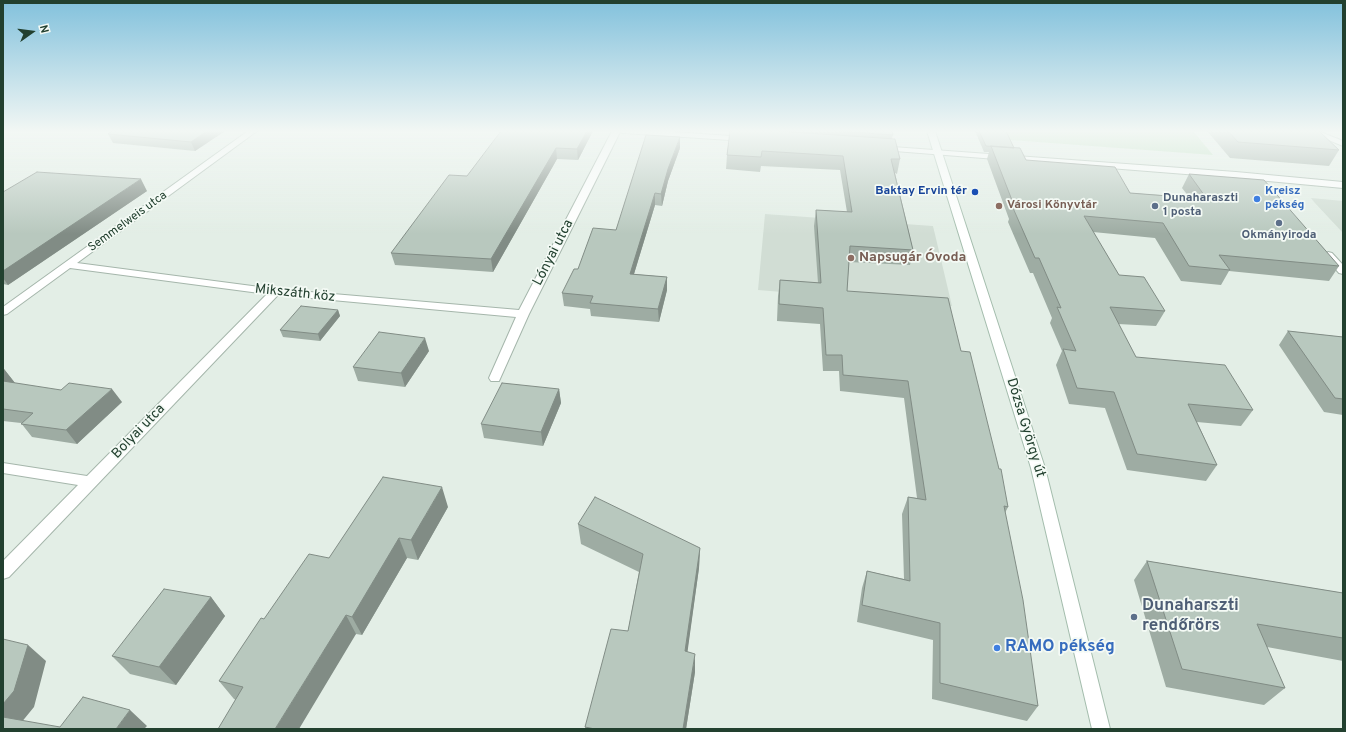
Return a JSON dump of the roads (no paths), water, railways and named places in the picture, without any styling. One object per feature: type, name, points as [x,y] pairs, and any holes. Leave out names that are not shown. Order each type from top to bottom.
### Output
[{"type":"street","name":"Semmelweis utca","points":[[3,312],[206,165]]},
{"type":"street","name":"Lónyai utca","points":[[495,378],[522,314],[598,165]]},
{"type":"street","name":"Dózsa György út","points":[[942,165],[1038,468],[1101,729]]},
{"type":"street","points":[[1108,165],[1343,185]]},
{"type":"street","points":[[1260,177],[1270,188]]},
{"type":"street","points":[[1322,248],[1343,271]]},
{"type":"street","name":"Mikszáth köz","points":[[69,265],[275,292],[522,314]]},
{"type":"street","name":"Bolyai utca","points":[[3,572],[275,292]]},
{"type":"street","points":[[3,468],[90,482]]},
{"type":"place","name":"Baktay Ervin tér","points":[[975,192]]},
{"type":"place","name":"Kreisz pékség","points":[[1257,199]]},
{"type":"place","name":"Városi Könyvtár","points":[[999,206]]},
{"type":"place","name":"Dunaharaszti 1 posta","points":[[1155,206]]},
{"type":"place","name":"Okmányiroda","points":[[1279,223]]},
{"type":"place","name":"Napsugár Óvoda","points":[[851,258]]},
{"type":"place","name":"Dunaharszti rendőrörs","points":[[1134,617]]},
{"type":"place","name":"RAMO pékség","points":[[997,648]]}]
